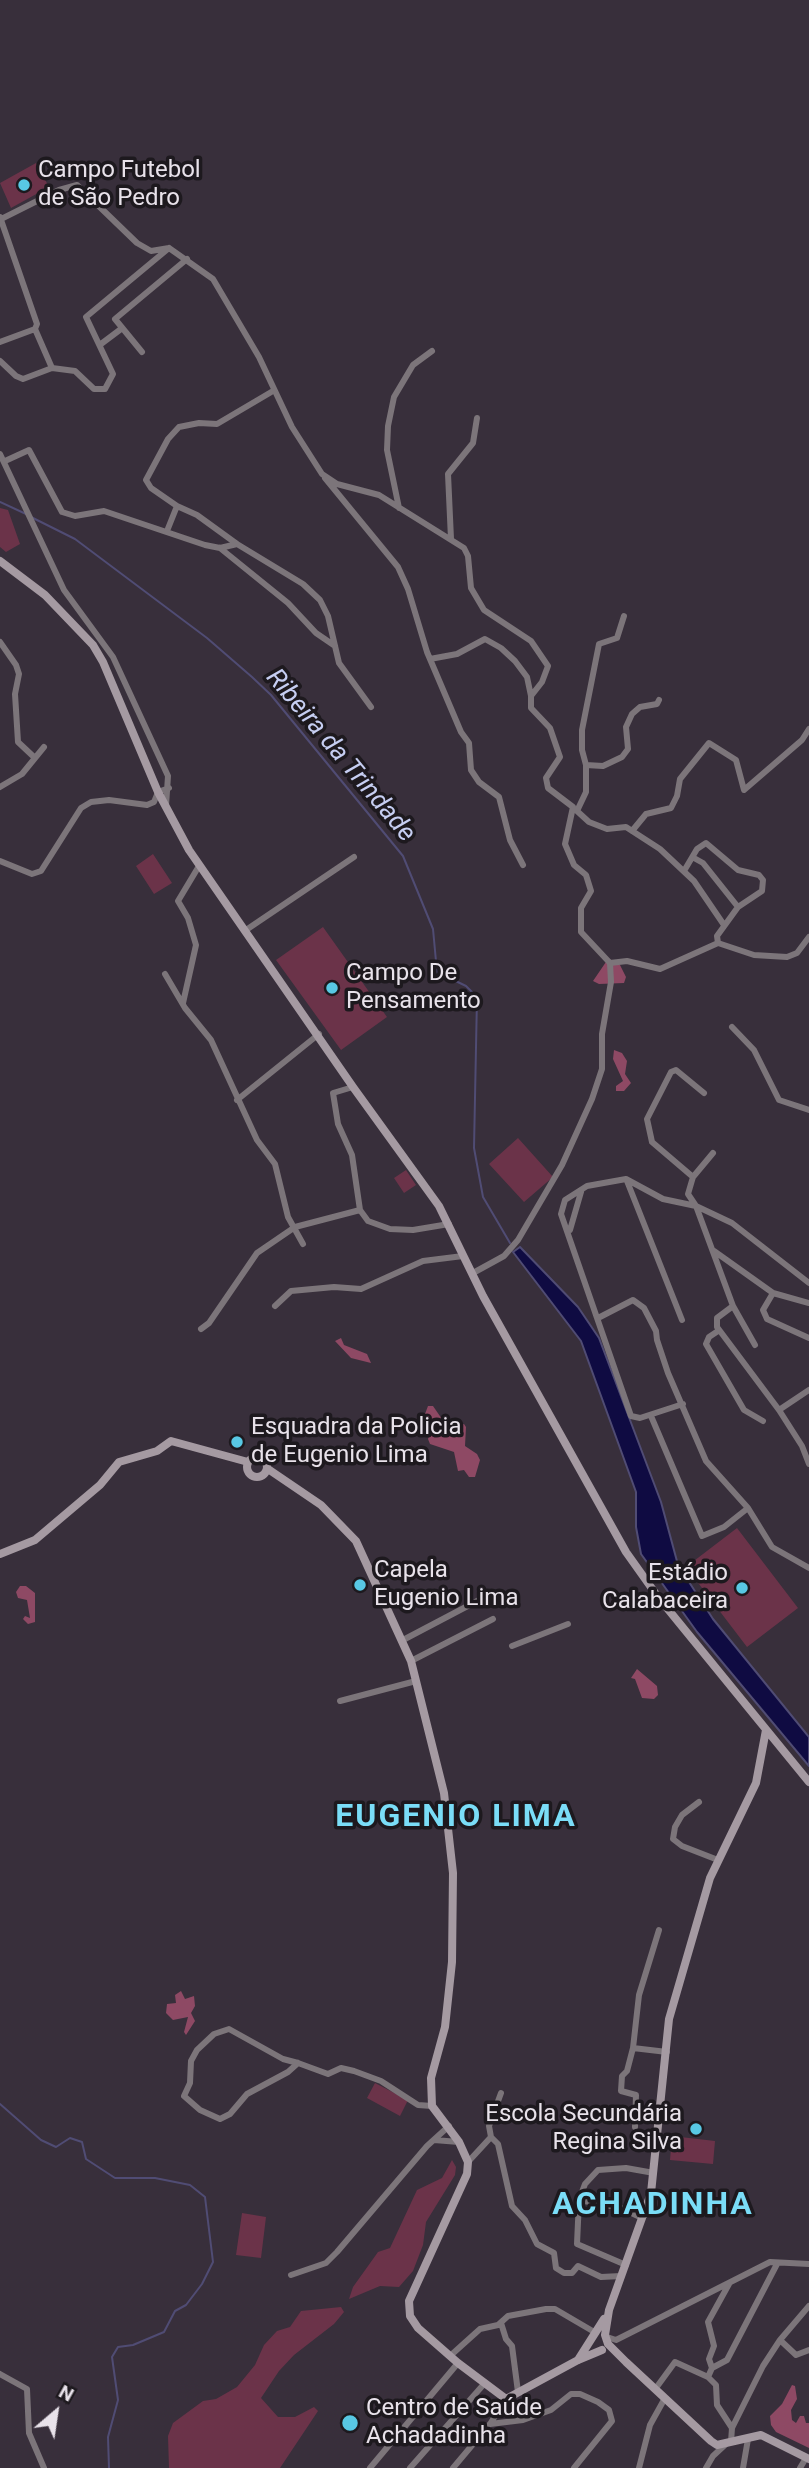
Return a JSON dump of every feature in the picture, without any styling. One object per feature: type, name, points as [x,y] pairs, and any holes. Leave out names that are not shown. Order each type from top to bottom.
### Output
[{"type":"street","points":[[52,368],[35,329],[37,324],[33,305],[1,218],[59,190],[77,186],[138,243],[151,251],[169,248],[213,279],[259,357],[273,391],[322,474],[398,566],[430,659],[461,732],[469,743],[471,770],[479,782],[499,797],[510,840],[523,865]]},
{"type":"street","points":[[0,361],[23,379],[52,368],[75,372],[94,389],[103,390],[113,374],[86,317],[169,248]]},
{"type":"street","points":[[142,352],[121,329],[116,321],[118,315],[187,259]]},
{"type":"street","points":[[0,342],[35,329]]},
{"type":"street","points":[[101,344],[121,329]]},
{"type":"street","points":[[399,508],[387,450],[388,426],[394,397],[413,365],[432,351]]},
{"type":"street","points":[[273,391],[217,424],[199,422],[179,427],[168,439],[146,480],[151,488],[177,506],[197,515],[237,544],[303,584],[320,600],[328,616],[339,663],[371,707]]},
{"type":"street","points":[[451,539],[448,474],[472,443],[477,418]]},
{"type":"street","points":[[5,461],[29,450],[62,512],[88,515],[103,511],[220,548],[288,603],[316,633],[335,646]]},
{"type":"street","points":[[0,454],[64,590],[113,657],[168,776],[169,788],[165,808]]},
{"type":"street","points":[[322,474],[337,484],[379,495],[464,548],[468,556],[471,588],[484,610],[531,641],[548,666],[542,682],[531,696]]},
{"type":"street","points":[[167,531],[177,506]]},
{"type":"street","points":[[220,548],[237,544]]},
{"type":"street","points":[[0,561],[46,595],[93,645],[114,686],[165,808],[199,866],[319,1034],[352,1087],[449,1224],[463,1256],[626,1552],[658,1597],[809,1782]]},
{"type":"street","points":[[473,1273],[504,1256],[518,1240],[562,1165],[592,1099],[602,1069],[603,1012],[611,982],[610,963],[581,932],[581,908],[591,891],[586,875],[574,865],[565,844],[575,810],[586,792],[582,730],[599,644],[617,638],[624,616]]},
{"type":"street","points":[[430,659],[457,654],[477,641],[491,641],[515,661],[527,677],[533,713],[550,728],[560,757],[546,778],[548,788],[572,804],[589,822],[607,829],[626,827],[660,849],[705,894],[724,925]]},
{"type":"street","points":[[0,642],[19,674],[15,694],[18,742],[35,758]]},
{"type":"street","points":[[586,765],[603,766],[622,757],[628,749],[626,727],[632,714],[640,707],[657,704],[659,700]]},
{"type":"street","points":[[632,831],[646,814],[671,808],[677,796],[680,779],[709,743],[720,747],[736,760],[744,790],[802,740],[809,729]]},
{"type":"street","points":[[0,787],[22,774],[44,747]]},
{"type":"street","points":[[0,861],[32,874],[41,871],[81,808],[91,802],[109,800],[147,805],[154,802],[158,792],[169,788]]},
{"type":"street","points":[[684,871],[697,849],[706,843],[738,870],[760,874],[763,880],[762,891],[738,907],[717,936],[718,943]]},
{"type":"street","points":[[246,930],[354,857]]},
{"type":"street","points":[[694,858],[703,863],[738,907]]},
{"type":"street","points":[[183,1003],[196,945],[188,918],[178,901],[199,866]]},
{"type":"street","points":[[610,963],[627,961],[660,969],[718,943],[754,956],[787,957],[797,953],[809,937]]},
{"type":"street","points":[[165,974],[211,1040],[257,1140],[275,1164],[288,1217],[303,1244]]},
{"type":"street","points":[[732,1027],[754,1050],[779,1100],[809,1110]]},
{"type":"street","points":[[237,1100],[319,1034]]},
{"type":"street","points":[[693,1177],[652,1142],[647,1119],[671,1072],[676,1070],[704,1093]]},
{"type":"street","points":[[352,1087],[333,1093],[338,1125],[352,1155],[360,1210],[368,1221],[390,1229],[408,1230],[449,1224]]},
{"type":"street","points":[[713,1153],[693,1177],[688,1194],[696,1206],[733,1306],[755,1345]]},
{"type":"street","points":[[626,1180],[682,1320]]},
{"type":"street","points":[[570,1232],[582,1192],[587,1186],[626,1180],[663,1199],[696,1206],[732,1223],[809,1283]]},
{"type":"street","points":[[582,1192],[568,1197],[561,1205],[561,1214],[600,1317],[630,1414],[636,1418],[651,1416],[683,1404]]},
{"type":"street","points":[[201,1329],[209,1323],[257,1253],[295,1227],[360,1210]]},
{"type":"street","points":[[712,1250],[773,1293],[809,1303]]},
{"type":"street","points":[[275,1306],[291,1291],[320,1287],[360,1289],[423,1261],[463,1256]]},
{"type":"street","points":[[773,1293],[763,1310],[766,1319],[809,1338]]},
{"type":"street","points":[[600,1317],[618,1305],[638,1301],[656,1331],[660,1351],[706,1461],[748,1508],[772,1547],[809,1568]]},
{"type":"street","points":[[718,1331],[717,1318],[733,1306]]},
{"type":"street","points":[[718,1331],[724,1334],[779,1410],[802,1446],[809,1464]]},
{"type":"street","points":[[718,1331],[709,1337],[706,1344],[744,1410],[763,1421]]},
{"type":"street","points":[[779,1410],[809,1390]]},
{"type":"street","points":[[651,1416],[702,1536],[724,1527],[748,1508]]},
{"type":"street","points":[[0,1555],[34,1540],[100,1485],[119,1462],[157,1451],[171,1441],[248,1462]]},
{"type":"street","points":[[268,1469],[264,1475],[254,1476],[247,1469],[248,1462],[252,1457],[262,1457],[268,1469],[321,1505],[356,1541],[411,1661],[444,1793],[453,1873],[449,2000],[431,2078],[432,2106],[460,2142],[468,2162],[467,2174],[409,2301],[410,2316],[418,2328],[458,2363],[506,2399]]},
{"type":"street","points":[[403,1640],[481,1599]]},
{"type":"street","points":[[411,1661],[493,1619]]},
{"type":"street","points":[[512,1646],[568,1624]]},
{"type":"street","points":[[340,1701],[416,1681]]},
{"type":"street","points":[[453,2468],[491,2424],[506,2399],[578,2360],[601,2340],[642,2218],[654,2173],[669,2019],[718,1860],[756,1783],[766,1730]]},
{"type":"street","points":[[699,1802],[682,1815],[675,1827],[673,1839],[682,1846],[718,1860]]},
{"type":"street","points":[[635,2127],[636,2095],[621,2091],[622,2076],[627,2071],[633,2048],[639,1995],[659,1930]]},
{"type":"street","points":[[298,2063],[288,2072],[253,2089],[230,2114],[220,2119],[200,2110],[184,2096],[190,2083],[191,2061],[197,2050],[210,2037],[222,2031],[237,2031],[263,2050],[328,2074],[341,2068],[354,2071],[381,2081],[418,2105],[432,2106]]},
{"type":"street","points":[[633,2048],[667,2052]]},
{"type":"street","points":[[502,2093],[489,2126],[491,2137],[498,2144],[512,2206],[525,2220],[537,2244],[554,2253],[556,2268],[572,2273],[578,2266],[601,2277],[621,2276]]},
{"type":"street","points":[[291,2275],[326,2263],[449,2126]]},
{"type":"street","points":[[468,2162],[491,2137]]},
{"type":"street","points":[[434,2140],[460,2142]]},
{"type":"street","points":[[626,2265],[577,2244],[579,2200],[585,2185],[598,2169],[626,2168],[654,2173]]},
{"type":"street","points":[[579,2200],[621,2208],[642,2218]]},
{"type":"street","points":[[578,2360],[601,2340],[616,2340],[770,2262],[809,2264]]},
{"type":"street","points":[[708,2377],[712,2368],[727,2360],[777,2264]]},
{"type":"street","points":[[712,2368],[709,2359],[714,2346],[708,2322],[731,2281]]},
{"type":"street","points":[[706,2468],[712,2456],[728,2443],[732,2428],[763,2366],[808,2306]]},
{"type":"street","points":[[450,2356],[470,2335],[501,2323],[508,2316],[555,2309],[601,2340],[711,2441],[718,2445],[761,2435],[807,2458],[800,2468]]},
{"type":"street","points":[[501,2323],[512,2346],[518,2392]]},
{"type":"street","points":[[780,2340],[796,2356],[809,2350]]},
{"type":"street","points":[[656,2388],[675,2362],[708,2377],[716,2385],[717,2405],[732,2428]]},
{"type":"street","points":[[370,2468],[458,2363]]},
{"type":"street","points":[[0,2374],[27,2389],[29,2433],[44,2468]]},
{"type":"street","points":[[410,2468],[484,2385]]},
{"type":"street","points":[[491,2424],[523,2420],[551,2410],[571,2394],[580,2394],[598,2402],[609,2410],[612,2421],[574,2468]]},
{"type":"street","points":[[639,2468],[650,2424],[665,2398]]},
{"type":"street","points":[[743,2468],[748,2439]]},
{"type":"shaded area","name":"Campo Futebol de São Pedro","points":[[36,163],[49,187],[11,208],[0,183]]},
{"type":"shaded area","points":[[0,508],[8,510],[20,544],[6,552],[0,547]]},
{"type":"shaded area","points":[[153,854],[172,883],[154,894],[136,866]]},
{"type":"shaded area","name":"Campo De Pensamento","points":[[323,927],[387,1017],[341,1050],[276,960]]},
{"type":"shaded area","points":[[608,959],[620,965],[626,977],[624,983],[599,984],[593,981]]},
{"type":"shaded area","points":[[614,1050],[622,1053],[627,1061],[625,1074],[631,1083],[624,1091],[616,1091],[616,1086],[623,1081],[613,1059]]},
{"type":"shaded area","points":[[518,1138],[553,1177],[524,1202],[489,1164]]},
{"type":"shaded area","points":[[406,1170],[416,1185],[404,1193],[394,1178]]},
{"type":"shaded area","points":[[520,1247],[578,1307],[599,1338],[661,1502],[678,1565],[713,1619],[809,1737],[809,1766],[697,1632],[641,1554],[636,1527],[636,1492],[581,1341],[513,1252]]},
{"type":"shaded area","points":[[341,1338],[344,1345],[367,1354],[371,1363],[351,1358],[335,1341]]},
{"type":"shaded area","points":[[428,1406],[433,1406],[444,1422],[454,1427],[464,1424],[466,1427],[465,1446],[477,1454],[480,1460],[475,1477],[469,1477],[464,1470],[458,1471],[454,1452],[430,1444],[428,1439],[434,1422],[425,1414]]},
{"type":"shaded area","name":"Estádio Calabaceira","points":[[737,1528],[798,1608],[747,1647],[686,1567]]},
{"type":"shaded area","points":[[20,1586],[26,1586],[35,1593],[35,1622],[28,1624],[23,1619],[25,1616],[30,1618],[27,1600],[18,1598],[16,1592]]},
{"type":"shaded area","points":[[637,1669],[657,1686],[658,1695],[654,1699],[642,1698],[635,1679],[631,1678]]},
{"type":"shaded area","points":[[181,1991],[185,1999],[194,1996],[195,2006],[191,2013],[195,2021],[186,2035],[184,2032],[188,2017],[173,2020],[166,2013],[167,2004],[176,2003],[175,1995]]},
{"type":"shaded area","points":[[375,2083],[408,2100],[400,2116],[367,2098]]},
{"type":"shaded area","points":[[672,2136],[715,2141],[713,2164],[670,2160]]},
{"type":"shaded area","points":[[452,2160],[456,2167],[455,2175],[426,2222],[423,2245],[413,2271],[399,2287],[380,2286],[349,2299],[353,2287],[378,2252],[390,2248],[417,2190],[442,2178]]},
{"type":"shaded area","points":[[242,2213],[266,2217],[261,2258],[236,2255]]},
{"type":"shaded area","points":[[341,2307],[344,2312],[334,2324],[294,2355],[279,2371],[261,2398],[278,2417],[295,2417],[314,2407],[318,2411],[280,2468],[169,2468],[168,2436],[173,2423],[203,2401],[216,2399],[237,2387],[255,2365],[264,2345],[277,2331],[290,2327],[301,2311]]},
{"type":"shaded area","points":[[792,2385],[795,2386],[797,2399],[791,2410],[792,2420],[796,2423],[800,2416],[804,2416],[806,2423],[809,2423],[809,2448],[776,2432],[771,2425],[770,2416],[782,2404]]},
{"type":"waterway","name":"Ribeira da Trindade","points":[[0,502],[26,514]]},
{"type":"waterway","name":"Ribeira da Trindade","points":[[31,517],[75,539],[207,638],[252,677],[271,695],[403,856],[433,929],[437,972],[466,986],[477,997],[474,1148],[483,1197],[510,1243]]},
{"type":"waterway","points":[[0,2104],[41,2140],[56,2147],[70,2138],[82,2142],[86,2159],[115,2178],[155,2178],[190,2185],[205,2197],[213,2262],[202,2284],[186,2305],[175,2311],[164,2332],[133,2345],[118,2347],[112,2357],[118,2400],[108,2437],[109,2468]]},
{"type":"place","name":"Campo Futebol de São Pedro","points":[[24,185]]},
{"type":"place","name":"Campo De Pensamento","points":[[332,988]]},
{"type":"place","name":"Esquadra da Policia de Eugenio Lima","points":[[237,1442]]},
{"type":"place","name":"Capela Eugenio Lima","points":[[360,1585]]},
{"type":"place","name":"Estádio Calabaceira","points":[[742,1588]]},
{"type":"place","name":"Escola Secundária Regina Silva","points":[[696,2129]]},
{"type":"place","name":"Centro de Saúde Achadadinha","points":[[350,2423]]},
{"type":"district","name":"EUGENIO LIMA","points":[[456,1818]]},
{"type":"district","name":"ACHADINHA","points":[[653,2206]]}]
